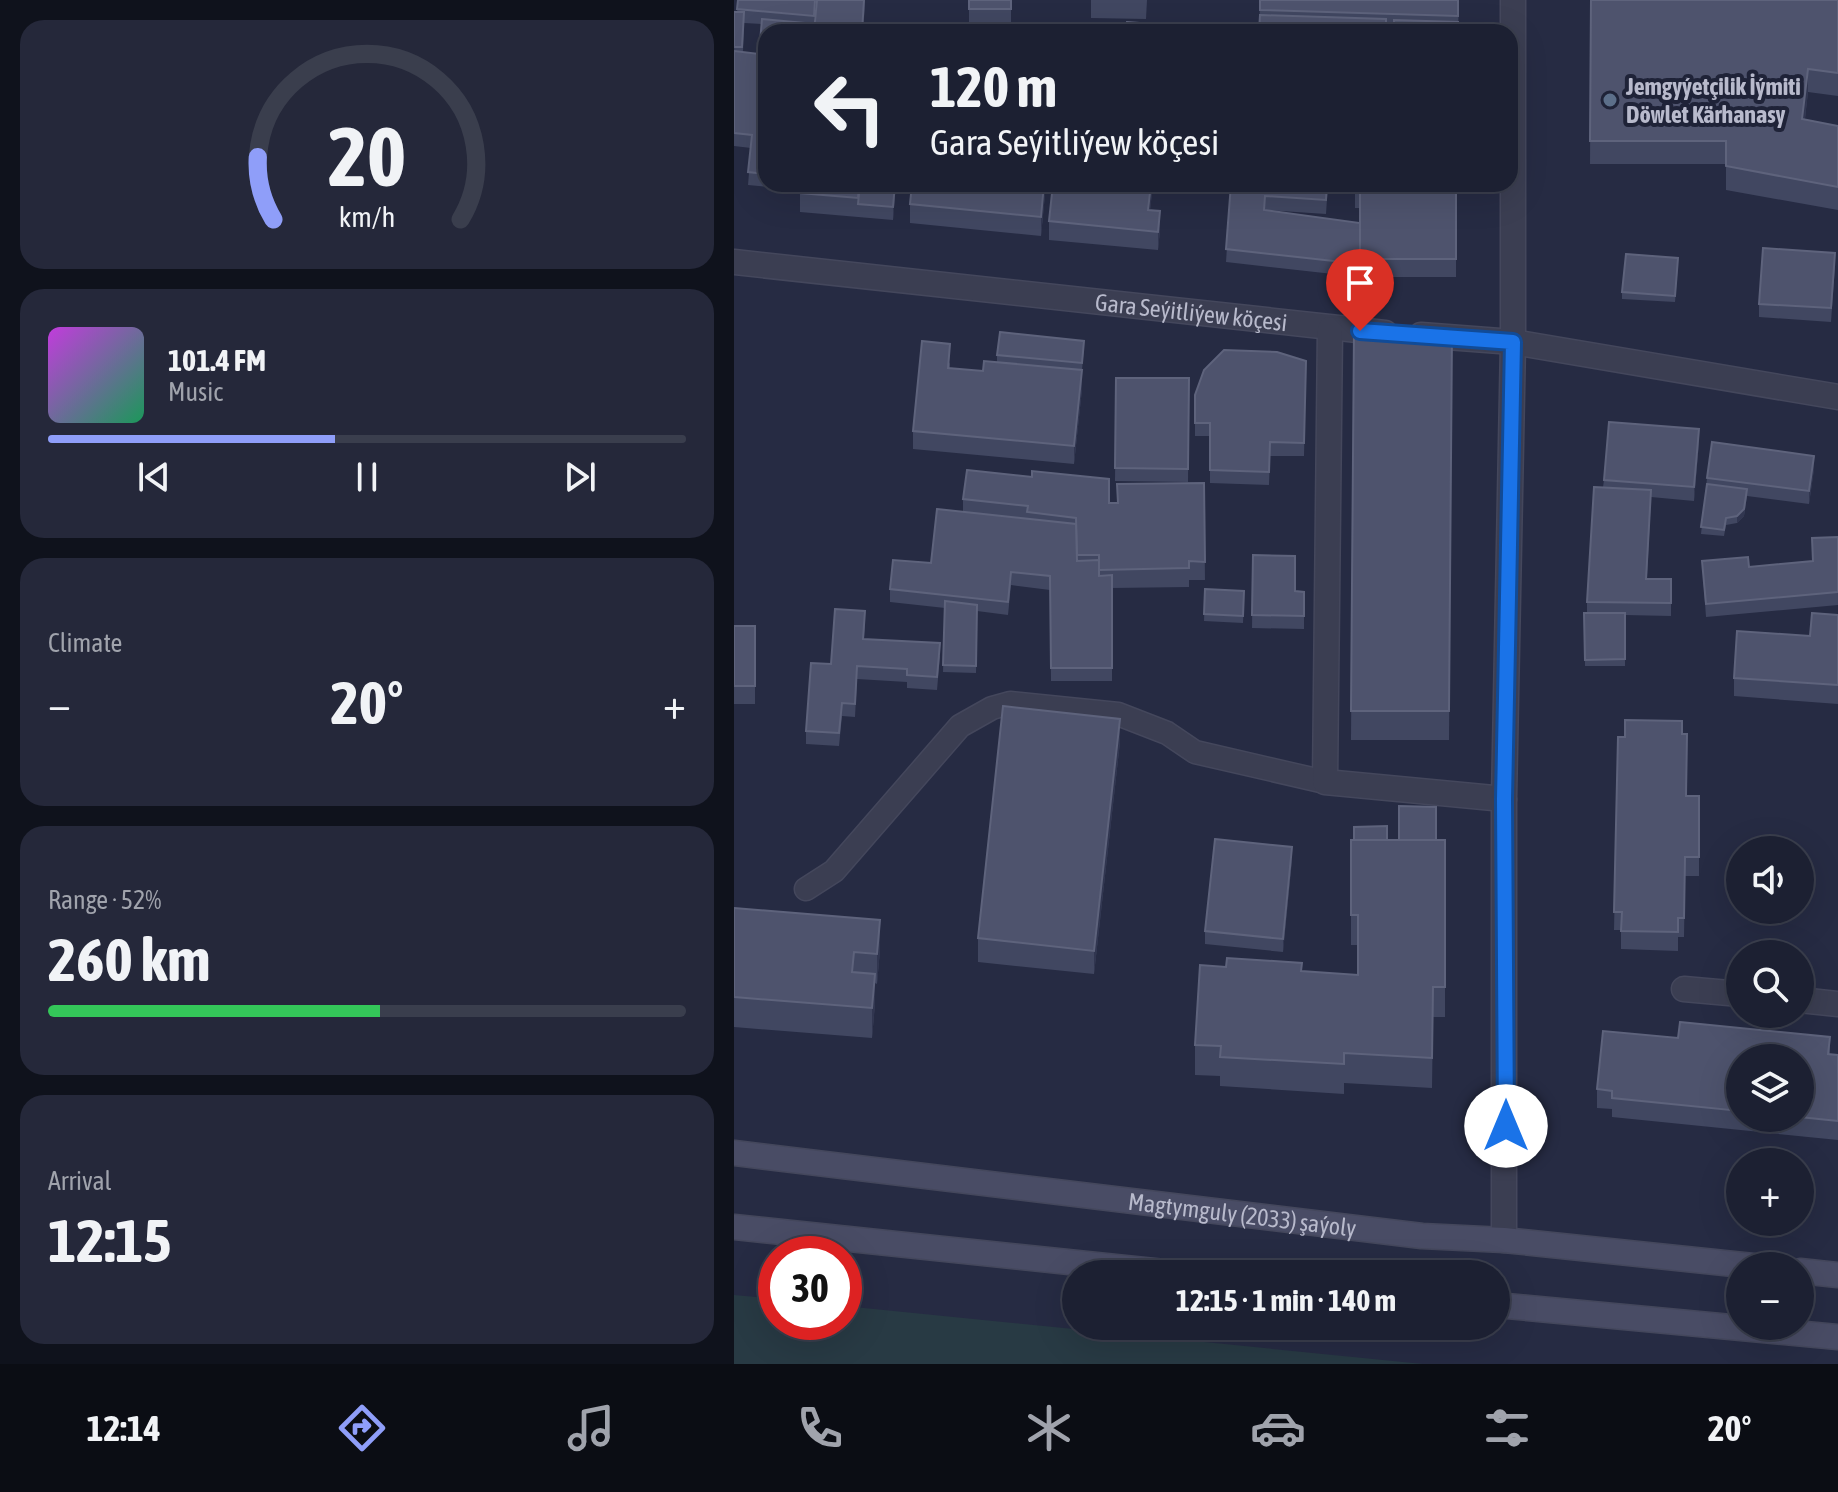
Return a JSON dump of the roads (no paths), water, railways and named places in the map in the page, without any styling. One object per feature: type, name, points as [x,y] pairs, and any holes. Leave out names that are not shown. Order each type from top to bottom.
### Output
[{"type":"main road","name":"Magtymguly (2033) şaýoly","points":[[734,1153],[1422,1236],[1504,1240],[1726,1263]]},
{"type":"main road","points":[[734,1227],[1062,1261]]},
{"type":"main road","points":[[1814,1272],[1838,1275]]},
{"type":"main road","points":[[1510,1306],[1838,1337]]},
{"type":"street","points":[[1513,0],[1513,24]]},
{"type":"street","points":[[1504,1240],[1504,799],[1513,192]]},
{"type":"street","name":"Gara Seýitliýew köçesi","points":[[734,262],[1330,329],[1513,342],[1838,397]]},
{"type":"street","points":[[1330,329],[1325,782],[1504,799]]},
{"type":"street","points":[[1684,989],[1726,993]]},
{"type":"street","points":[[1814,1001],[1838,1004]]},
{"type":"lane","points":[[806,889],[834,871],[960,726],[984,711],[1010,703],[1118,714],[1167,733],[1195,752],[1325,782]]},
{"type":"place","name":"Jemgyýetçilik İýmiti Döwlet Kärhanasy","points":[[1610,100]]}]
